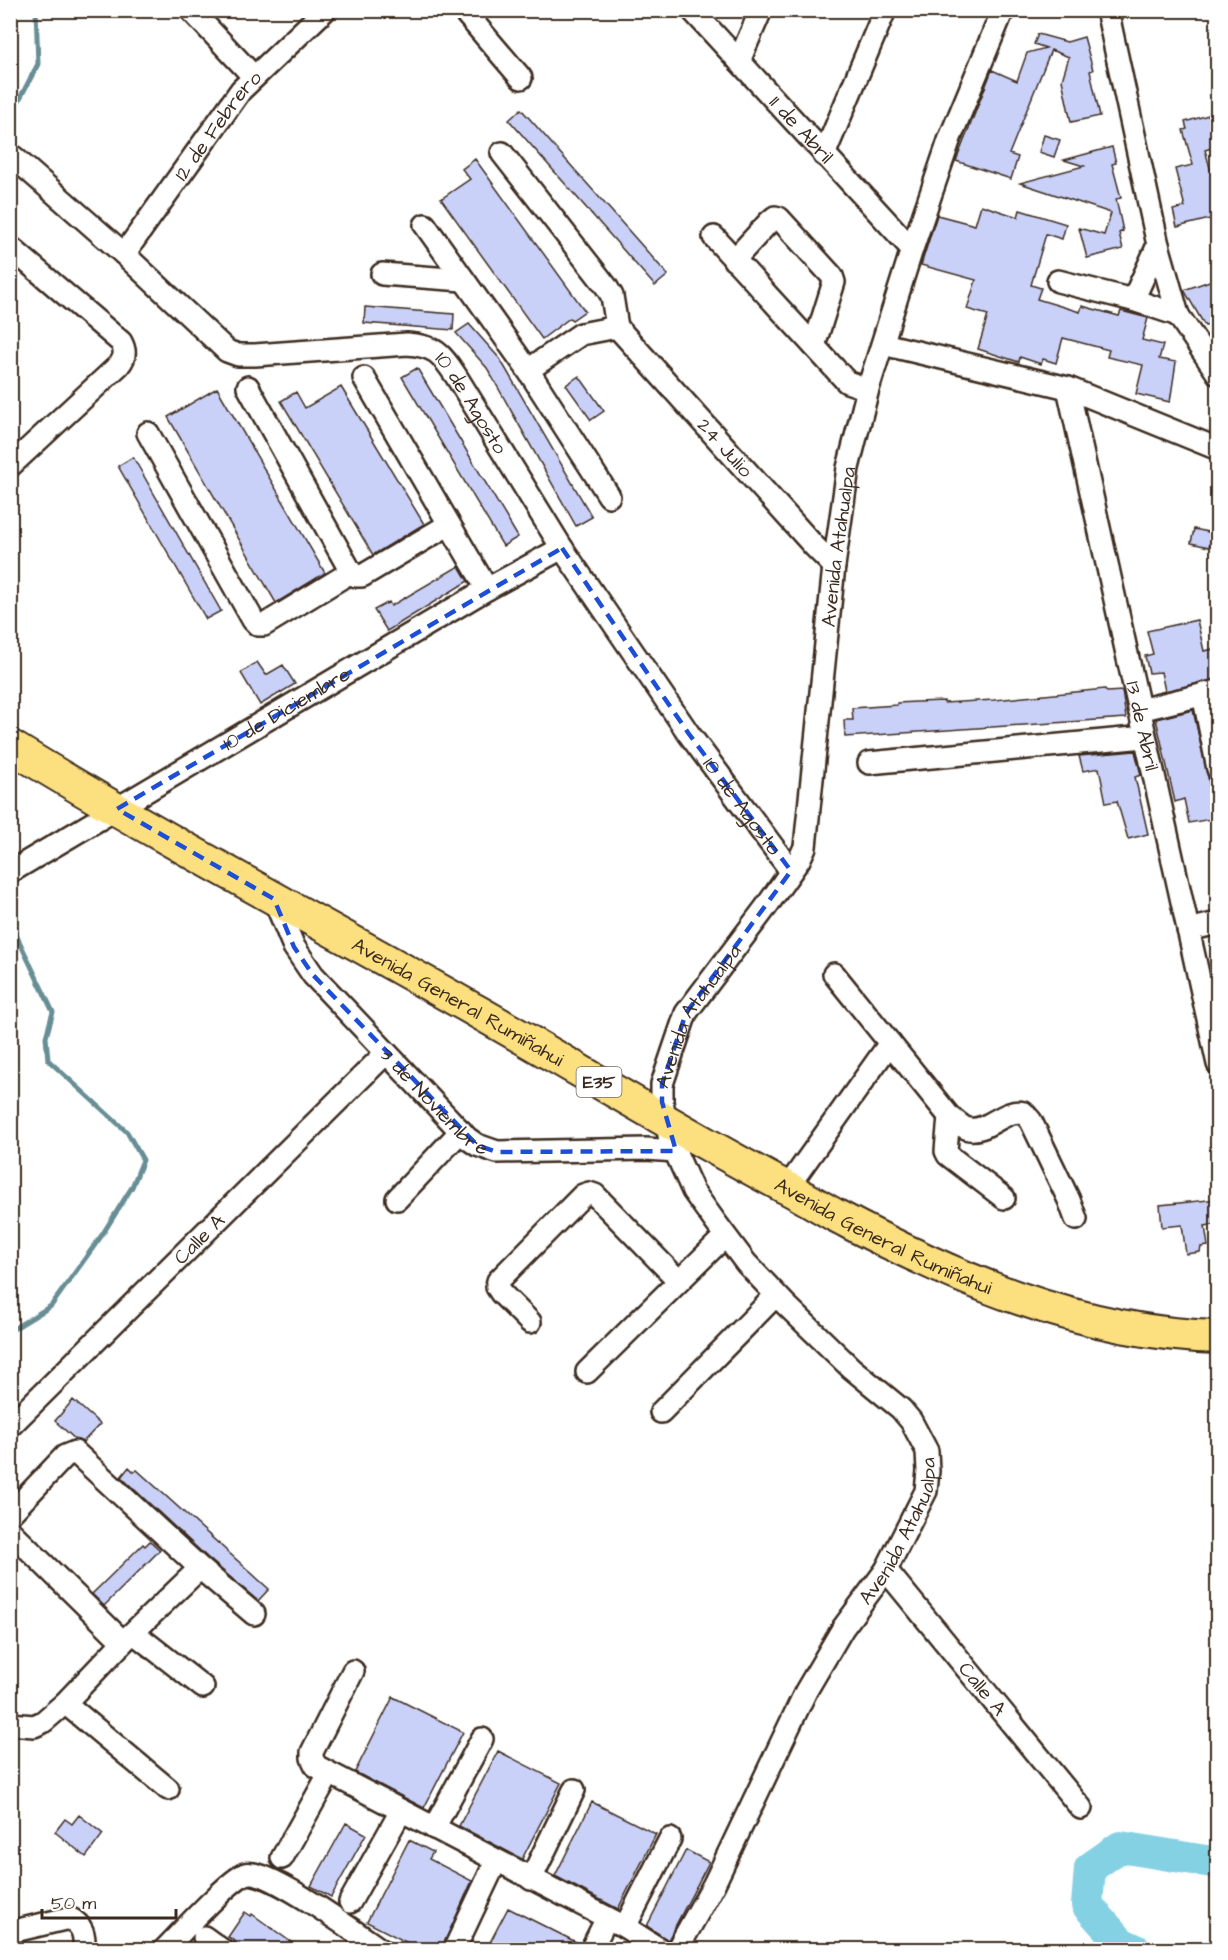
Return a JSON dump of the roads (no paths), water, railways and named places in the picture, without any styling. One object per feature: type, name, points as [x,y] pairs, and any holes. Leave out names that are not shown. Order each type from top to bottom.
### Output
[{"type":"highway","name":"Avenida General Rumiñahui","points":[[10,746],[274,899],[831,1213],[914,1255],[956,1275],[1062,1313],[1127,1329],[1194,1337],[1218,1337]]},
{"type":"street","points":[[191,10],[254,77]]},
{"type":"street","name":"12 de Febrero","points":[[124,254],[241,90],[325,10]]},
{"type":"street","points":[[463,10],[521,78]]},
{"type":"street","name":"11 de Abril","points":[[692,10],[912,249]]},
{"type":"street","points":[[740,61],[761,10]]},
{"type":"street","points":[[824,155],[885,10]]},
{"type":"street","name":"Avenida Atahualpa","points":[[675,1949],[714,1884],[806,1691],[843,1628],[886,1570],[926,1491],[927,1451],[911,1421],[901,1409],[851,1368],[776,1295],[746,1263],[693,1191],[670,1140],[662,1102],[662,1084],[686,1013],[766,907],[799,860],[805,847],[834,566],[848,468],[868,389],[912,249],[950,138],[1003,10]]},
{"type":"street","points":[[1107,10],[1158,244],[1178,315],[1218,374]]},
{"type":"street","points":[[502,153],[606,285],[612,296],[617,327],[581,334],[528,370]]},
{"type":"street","name":"10 de Agosto","points":[[10,154],[124,254],[228,351],[238,355],[255,355],[407,344],[423,345],[436,350],[456,376],[562,548],[689,734],[791,871]]},
{"type":"street","points":[[734,261],[769,222],[775,217],[779,218],[832,276],[834,282],[814,346]]},
{"type":"street","points":[[425,225],[528,370],[609,496]]},
{"type":"street","points":[[714,237],[847,382],[868,389]]},
{"type":"street","points":[[1133,300],[1158,244]]},
{"type":"street","points":[[10,247],[121,342],[125,352],[119,365],[10,466]]},
{"type":"street","points":[[382,274],[463,280]]},
{"type":"street","points":[[1058,281],[1133,300],[1178,315]]},
{"type":"street","name":"24 Julio","points":[[617,327],[834,566]]},
{"type":"street","points":[[883,344],[1068,388],[1218,449]]},
{"type":"street","points":[[364,378],[487,589]]},
{"type":"street","points":[[248,387],[351,572],[356,576],[362,576],[448,525]]},
{"type":"street","name":"13 de Abril","points":[[1068,388],[1218,1064]]},
{"type":"street","points":[[148,433],[253,620],[258,625],[264,625],[351,572]]},
{"type":"street","name":"10 de Diciembre","points":[[10,872],[487,589],[562,548]]},
{"type":"street","points":[[1139,710],[1210,693],[1218,768]]},
{"type":"street","points":[[869,763],[1145,737]]},
{"type":"street","name":"3 de Noviembre","points":[[274,899],[294,947],[313,975],[460,1131],[477,1145],[497,1152],[646,1149],[676,1151]]},
{"type":"street","points":[[1188,930],[1218,923]]},
{"type":"street","points":[[834,974],[949,1116],[967,1129],[973,1129],[1012,1113],[1024,1113],[1069,1200],[1076,1219]]},
{"type":"street","points":[[787,1188],[890,1043]]},
{"type":"street","name":"Calle A","points":[[10,1426],[386,1053]]},
{"type":"street","points":[[949,1116],[946,1151],[948,1155],[1004,1198]]},
{"type":"street","points":[[397,1199],[460,1131]]},
{"type":"street","points":[[530,1322],[501,1293],[497,1287],[498,1281],[583,1195],[589,1193],[595,1195],[679,1281]]},
{"type":"street","points":[[587,1372],[725,1236]]},
{"type":"street","points":[[661,1412],[776,1295]]},
{"type":"street","points":[[10,1514],[64,1456],[75,1452],[200,1568],[254,1614]]},
{"type":"street","points":[[10,1531],[129,1638],[203,1687]]},
{"type":"street","points":[[10,1724],[34,1726],[43,1722],[65,1703],[200,1568]]},
{"type":"street","name":"Calle A","points":[[886,1570],[1081,1808]]},
{"type":"street","points":[[353,1671],[312,1752],[316,1766],[616,1923],[675,1949]]},
{"type":"street","points":[[65,1703],[168,1789]]},
{"type":"street","points":[[434,1828],[482,1739]]},
{"type":"street","points":[[282,1858],[329,1774]]},
{"type":"street","points":[[531,1879],[574,1790]]},
{"type":"street","points":[[350,1902],[400,1811]]},
{"type":"street","points":[[591,1950],[616,1923],[670,1839]]},
{"type":"street","points":[[454,1950],[496,1861]]},
{"type":"street","points":[[164,1950],[228,1887],[245,1875],[255,1873],[279,1883],[381,1950]]},
{"type":"street","points":[[10,1932],[69,1918],[77,1922],[83,1930],[84,1950]]},
{"type":"waterway","points":[[10,111],[18,102],[38,64],[36,10]]},
{"type":"waterway","points":[[10,922],[53,1012],[46,1037],[48,1060],[127,1132],[143,1160],[132,1187],[102,1235],[51,1306],[10,1331]]},
{"type":"waterway","points":[[1136,1950],[1121,1943],[1087,1905],[1090,1868],[1120,1847],[1218,1863]]}]
